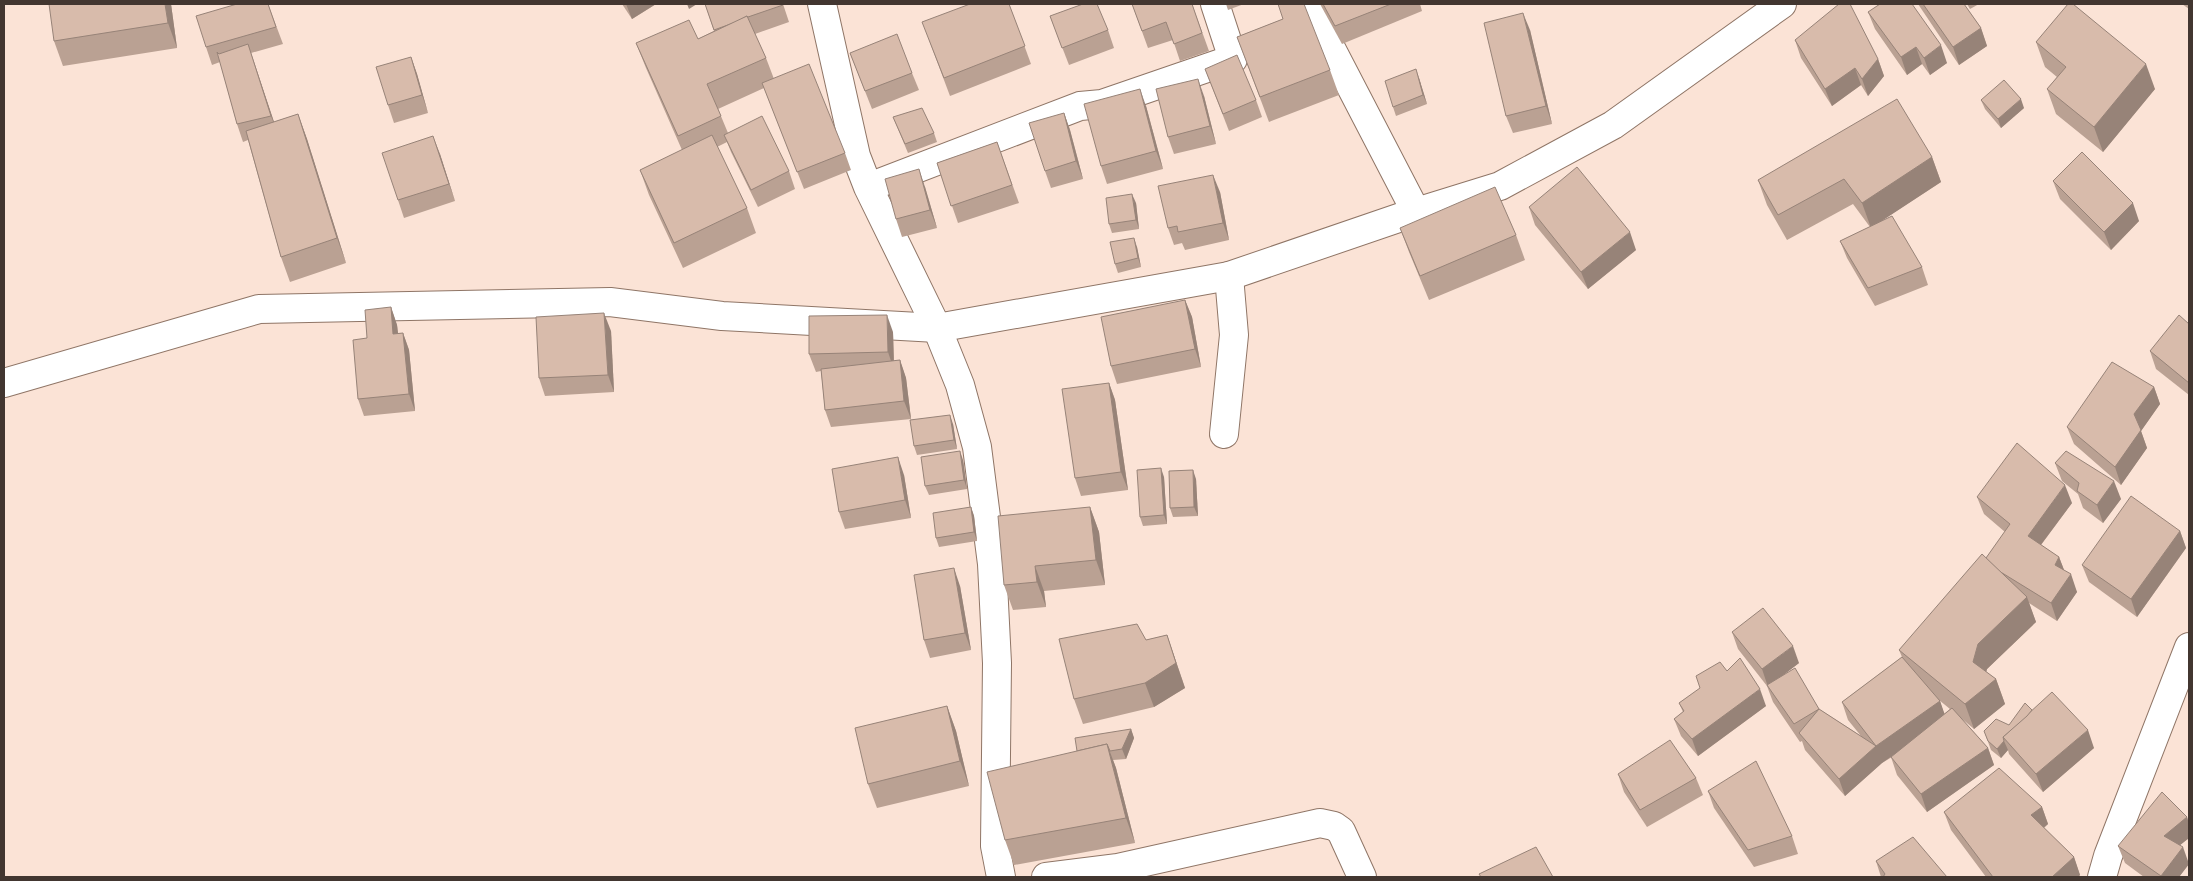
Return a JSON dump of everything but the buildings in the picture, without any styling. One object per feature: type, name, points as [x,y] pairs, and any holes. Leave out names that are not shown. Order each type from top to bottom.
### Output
[{"type":"street","points":[[822,4],[856,156],[868,187],[936,328],[960,385],[977,447],[992,564],[997,663],[995,846],[1001,877]]},
{"type":"street","points":[[868,187],[1080,106],[1102,104],[1233,59],[1216,4]]},
{"type":"street","points":[[1308,4],[1416,212]]},
{"type":"street","points":[[4,383],[259,309],[610,302],[722,316],[936,328],[1229,276],[1416,212],[1500,186],[1613,125],[1782,4]]},
{"type":"street","points":[[1224,434],[1234,335],[1229,276]]},
{"type":"street","points":[[2102,877],[2108,856],[2189,647]]},
{"type":"street","points":[[1046,877],[1118,868],[1320,823],[1334,826],[1341,831],[1362,877]]}]
